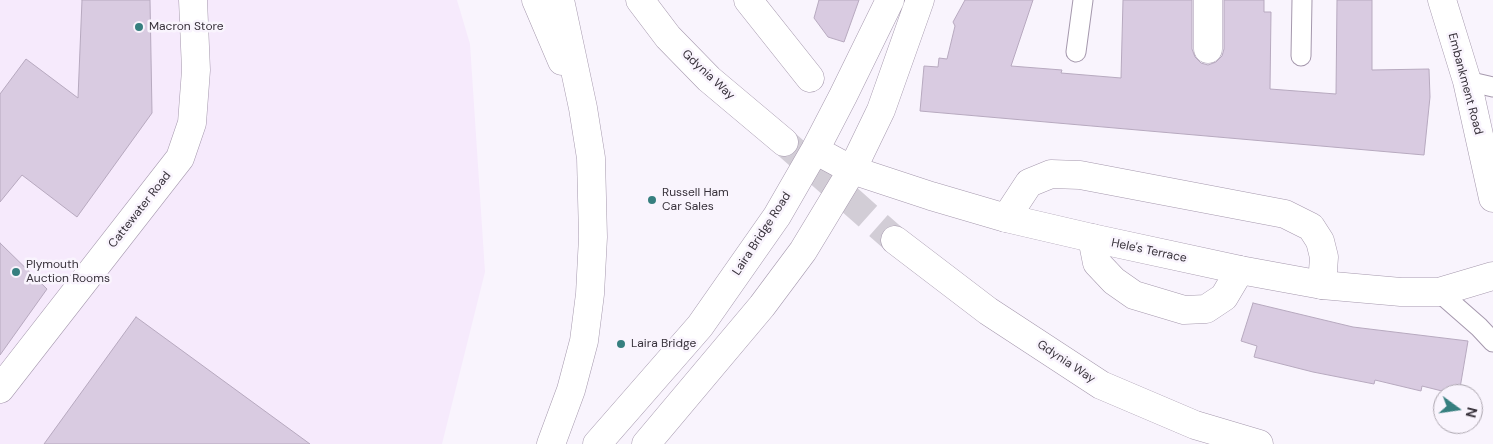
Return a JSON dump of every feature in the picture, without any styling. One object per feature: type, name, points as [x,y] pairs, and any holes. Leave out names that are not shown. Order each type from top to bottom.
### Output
[{"type":"main road","name":"Cattewater Road","points":[[0,389],[180,158],[192,124],[196,70],[193,0]]},
{"type":"main road","points":[[536,0],[583,108]]},
{"type":"main road","points":[[551,444],[571,390],[584,341],[590,294],[593,237],[591,158],[583,108],[560,0]]},
{"type":"main road","name":"Gdynia Way","points":[[640,0],[668,38],[709,79],[784,142]]},
{"type":"main road","name":"Laira Bridge Road","points":[[598,444],[700,326],[777,216],[843,96],[890,0]]},
{"type":"main road","points":[[646,444],[762,306],[803,251],[852,170],[881,110],[920,0]]},
{"type":"main road","points":[[1208,0],[1208,49]]},
{"type":"main road","name":"Embankment Road","points":[[1442,0],[1467,82],[1493,198]]},
{"type":"main road","points":[[759,4],[810,78]]},
{"type":"main road","name":"Hele's Terrace","points":[[814,150],[852,170],[930,196],[1006,218],[1240,270],[1322,284],[1401,292],[1439,292],[1493,276]]},
{"type":"main road","points":[[1006,218],[1029,183],[1050,174],[1080,175],[1286,214],[1311,226],[1320,241],[1324,257],[1322,284]]},
{"type":"main road","points":[[1092,238],[1097,262],[1114,282],[1134,295],[1184,310],[1206,309],[1224,298],[1240,270]]},
{"type":"main road","name":"Gdynia Way","points":[[895,240],[988,310],[1101,385],[1195,425],[1259,444]]},
{"type":"lane","points":[[1076,52],[1083,0]]},
{"type":"lane","points":[[1302,0],[1302,56]]},
{"type":"lane","points":[[1467,82],[1493,86]]},
{"type":"lane","points":[[1439,292],[1493,342]]},
{"type":"shaded area","points":[[0,0],[457,0],[470,44],[485,272],[442,444],[0,444]]},
{"type":"building","points":[[82,0],[150,0],[152,113],[77,217],[22,175],[0,202],[0,94],[26,59],[78,98]]},
{"type":"building","points":[[819,0],[859,0],[844,42],[828,37],[814,18]]},
{"type":"building","points":[[965,0],[1033,0],[1011,66],[1062,70],[1061,73],[1121,78],[1123,0],[1192,0],[1192,49],[1195,57],[1201,63],[1208,65],[1216,62],[1222,56],[1224,49],[1224,0],[1264,0],[1264,12],[1271,12],[1270,89],[1336,94],[1337,0],[1372,0],[1372,70],[1429,69],[1430,97],[1424,155],[920,111],[924,66],[938,67],[939,58],[947,59],[955,26],[953,22]]},
{"type":"building","points":[[0,243],[47,289],[0,355]]},
{"type":"building","points":[[1253,303],[1353,327],[1468,341],[1461,384],[1433,384],[1433,389],[1422,386],[1421,391],[1375,380],[1374,384],[1313,372],[1254,357],[1257,346],[1241,341]]},
{"type":"building","points":[[136,317],[310,444],[44,444]]},
{"type":"tunnel","points":[[784,142],[895,240]]},
{"type":"place","name":"Macron Store","points":[[139,27]]},
{"type":"place","name":"Russell Ham Car Sales","points":[[652,200]]},
{"type":"place","name":"Plymouth Auction Rooms","points":[[16,272]]},
{"type":"place","name":"Laira Bridge","points":[[621,344]]}]
